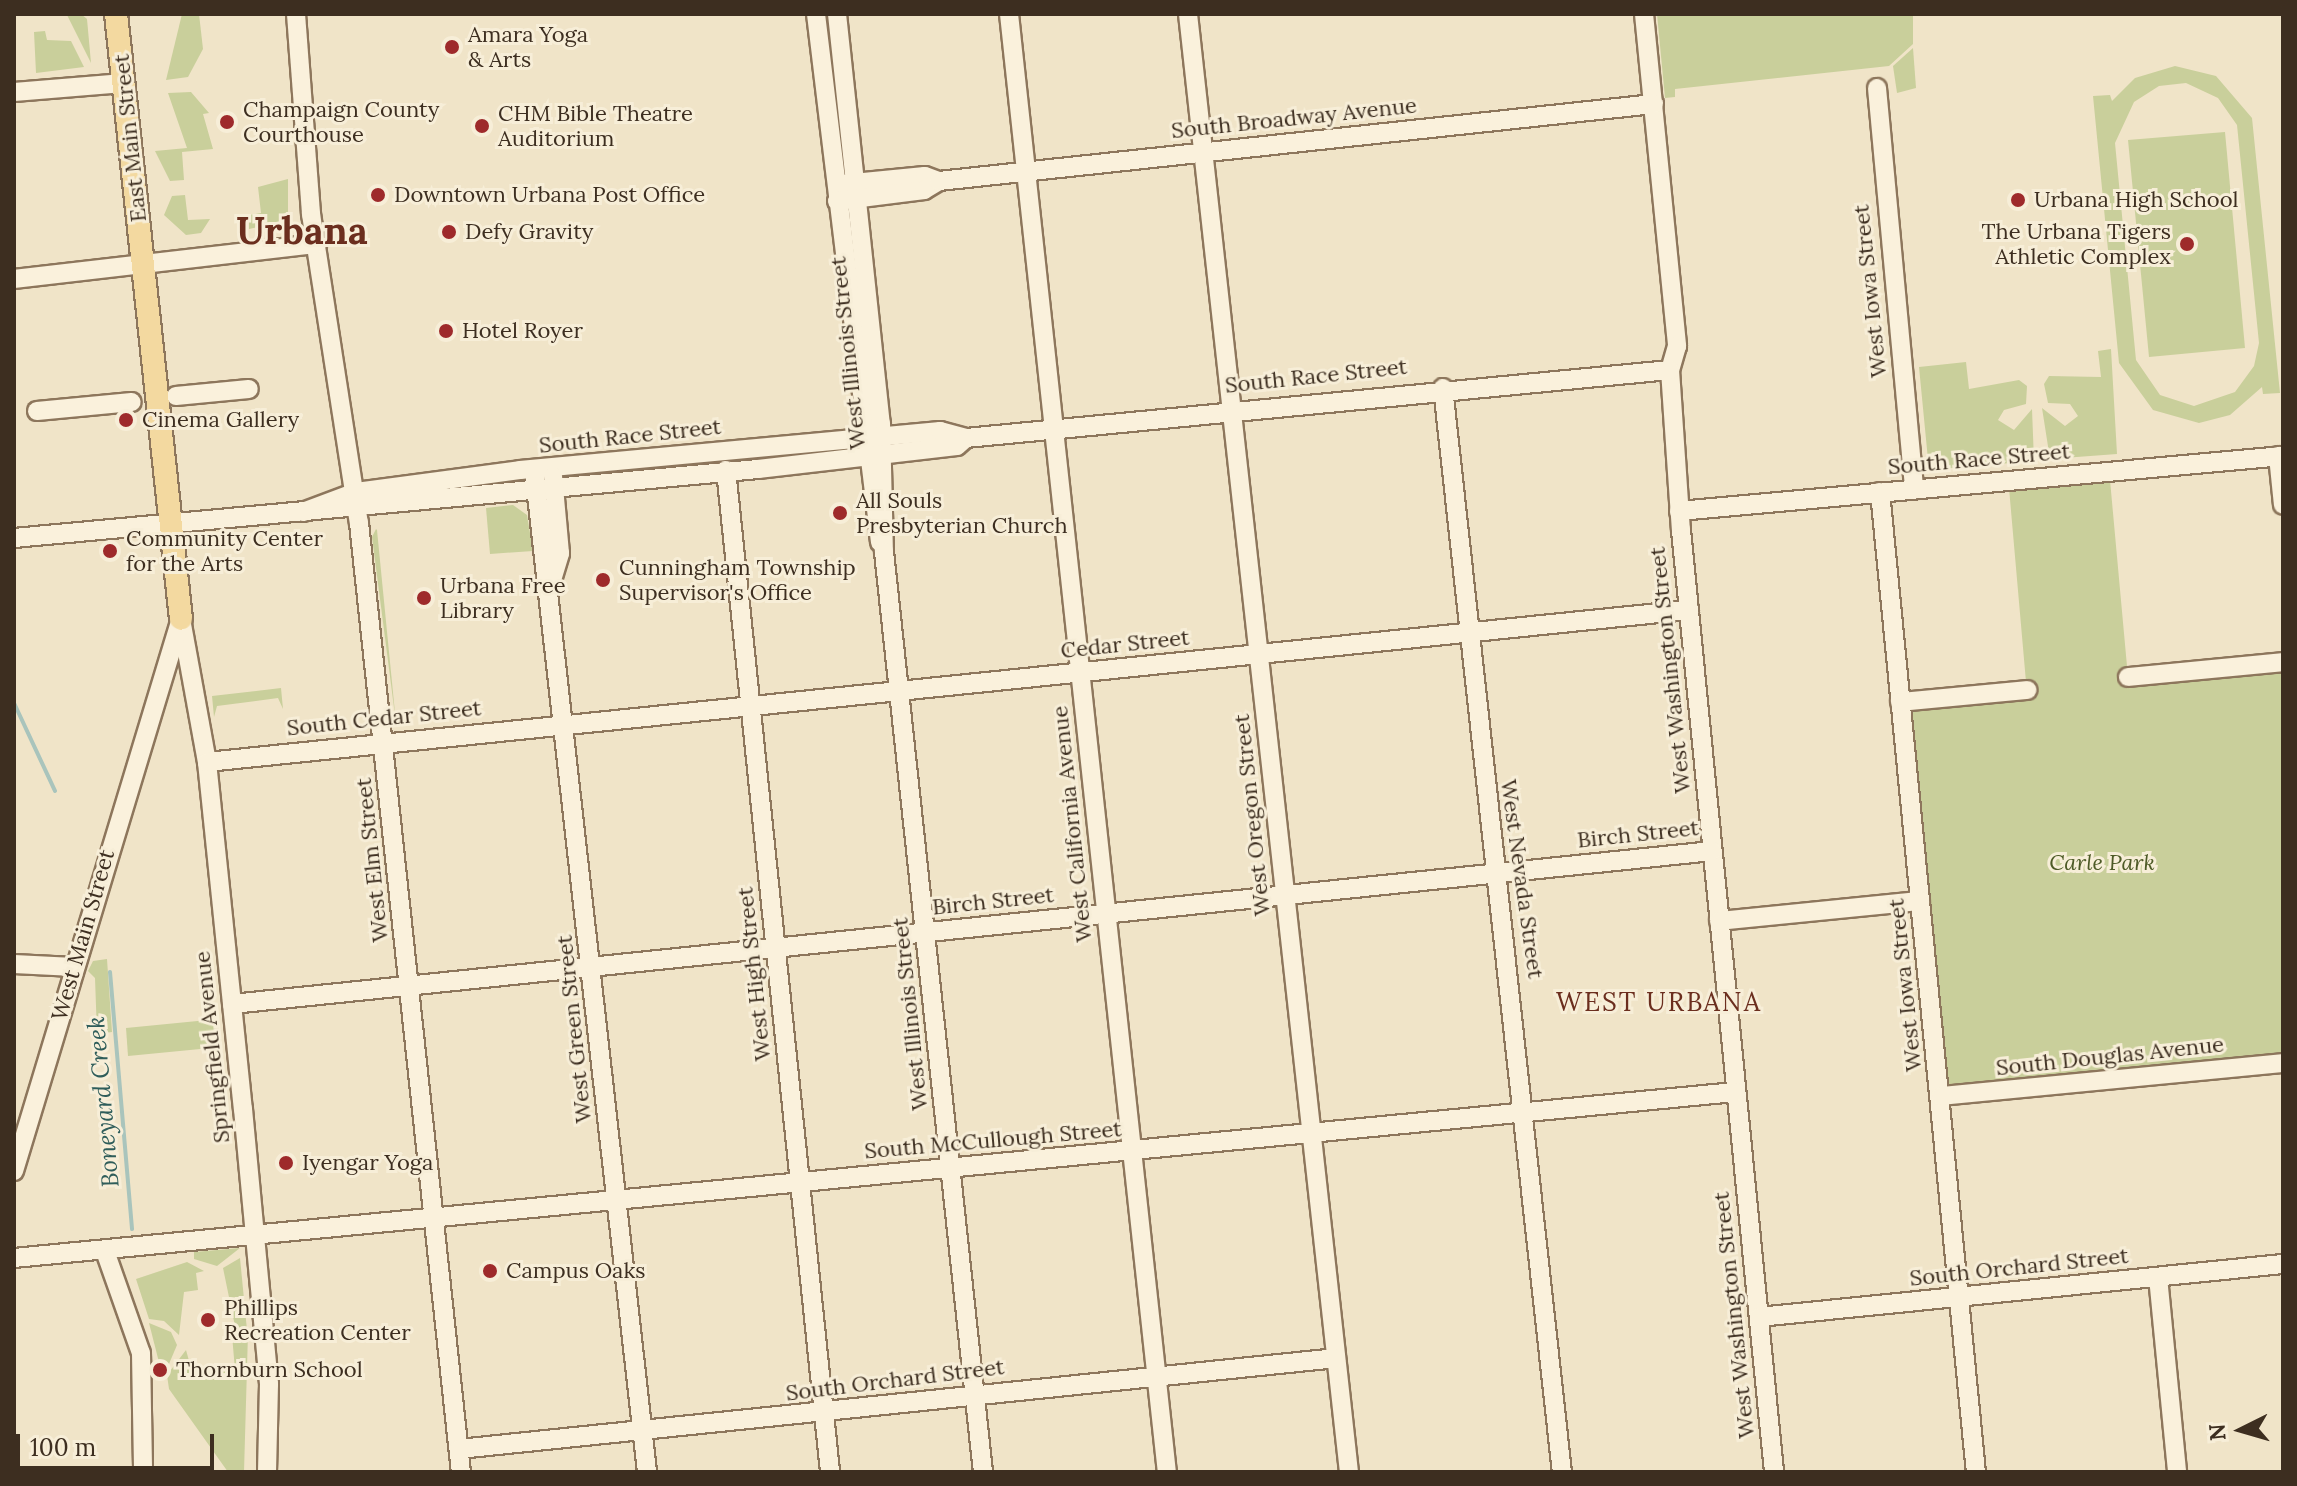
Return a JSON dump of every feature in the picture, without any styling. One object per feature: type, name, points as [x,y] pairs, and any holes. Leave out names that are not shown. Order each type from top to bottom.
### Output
[{"type":"main road","name":"East Main Street","points":[[116,14],[143,263]]},
{"type":"main road","name":"West Main Street","points":[[143,263],[181,619]]},
{"type":"street","name":"West Elm Street","points":[[296,14],[317,244],[357,501],[461,1472]]},
{"type":"street","name":"West Illinois Street","points":[[816,14],[836,193],[874,446]]},
{"type":"street","name":"West Illinois Street","points":[[837,14],[856,190],[884,552],[983,1472]]},
{"type":"street","name":"West California Avenue","points":[[1009,14],[1167,1472]]},
{"type":"street","name":"West Oregon Street","points":[[1188,14],[1349,1472]]},
{"type":"street","name":"West Washington Street","points":[[1644,14],[1677,346],[1670,370],[1679,511],[1774,1472]]},
{"type":"street","points":[[14,92],[124,83]]},
{"type":"street","name":"West Iowa Street","points":[[1877,88],[1914,489]]},
{"type":"street","name":"South Broadway Avenue","points":[[836,193],[924,190],[939,181],[1654,104]]},
{"type":"street","points":[[14,279],[317,244]]},
{"type":"street","name":"South Race Street","points":[[14,538],[303,512],[543,469],[874,446],[957,446],[966,438],[1054,427],[1443,388],[1670,370]]},
{"type":"street","name":"West Nevada Street","points":[[1443,388],[1468,633],[1527,1113],[1562,1472]]},
{"type":"street","points":[[176,396],[249,389]]},
{"type":"street","points":[[37,411],[132,402]]},
{"type":"street","name":"South Race Street","points":[[357,501],[555,488],[726,470],[874,446]]},
{"type":"street","points":[[2280,456],[2283,505]]},
{"type":"street","name":"South Race Street","points":[[1679,511],[2280,456]]},
{"type":"street","name":"West Green Street","points":[[543,469],[555,488],[560,553],[552,580]]},
{"type":"street","name":"West Green Street","points":[[543,469],[536,489],[541,554],[552,580],[647,1472]]},
{"type":"street","name":"West High Street","points":[[726,470],[830,1472]]},
{"type":"street","name":"West Iowa Street","points":[[1880,492],[1976,1472]]},
{"type":"street","name":"Cedar Street","points":[[566,725],[1689,610]]},
{"type":"street","name":"Springfield Avenue","points":[[181,619],[207,762],[232,1004],[269,1384],[267,1472]]},
{"type":"street","name":"West Main Street","points":[[14,1171],[181,619]]},
{"type":"street","points":[[2128,677],[2283,662]]},
{"type":"street","points":[[1900,702],[2027,690]]},
{"type":"street","points":[[156,702],[194,691]]},
{"type":"street","name":"South Cedar Street","points":[[207,762],[566,725]]},
{"type":"street","name":"Birch Street","points":[[232,1004],[1712,851]]},
{"type":"street","points":[[1719,921],[1920,901]]},
{"type":"street","points":[[14,964],[74,967]]},
{"type":"street","name":"South Douglas Avenue","points":[[1941,1096],[2283,1063]]},
{"type":"street","name":"South McCullough Street","points":[[14,1258],[1736,1092]]},
{"type":"street","points":[[105,1251],[141,1353],[143,1472]]},
{"type":"street","name":"South Orchard Street","points":[[1759,1317],[2283,1264]]},
{"type":"street","points":[[2158,1277],[2177,1472]]},
{"type":"street","name":"South Orchard Street","points":[[459,1449],[824,1415],[1156,1373],[1336,1358]]},
{"type":"green space","points":[[81,14],[87,19],[91,63],[67,15]]},
{"type":"green space","points":[[182,14],[199,14],[203,49],[188,77],[166,80]]},
{"type":"green space","points":[[1657,14],[1913,14],[1913,44],[1889,66],[1675,89],[1675,97],[1665,98]]},
{"type":"green space","points":[[45,31],[47,40],[71,41],[84,67],[36,73],[34,32]]},
{"type":"green space","points":[[1913,48],[1916,88],[1897,93],[1893,66]]},
{"type":"green space","points":[[2175,66],[2216,76],[2252,118],[2280,393],[2263,394],[2262,387],[2230,415],[2199,423],[2153,410],[2119,363],[2093,96],[2110,95],[2112,101],[2135,78]],"holes":[[[2186,83],[2218,98],[2237,125],[2259,343],[2254,366],[2235,392],[2194,406],[2160,395],[2136,360],[2115,143],[2134,102],[2159,86]]]},
{"type":"green space","points":[[191,92],[209,113],[203,114],[213,149],[182,152],[184,180],[170,181],[155,151],[187,148],[168,93]]},
{"type":"green space","name":"The Urbana Tigers Athletic Complex","points":[[2225,132],[2245,348],[2149,357],[2128,140]]},
{"type":"green space","points":[[288,179],[288,220],[249,229],[249,215],[261,213],[258,187]]},
{"type":"green space","points":[[185,195],[188,220],[210,219],[201,233],[186,235],[164,215],[172,196]]},
{"type":"green space","points":[[2111,349],[2117,454],[2050,459],[2042,408],[2065,426],[2078,416],[2070,404],[2048,403],[2044,384],[2049,376],[2101,377],[2098,351]]},
{"type":"green space","points":[[1966,362],[1969,389],[2019,380],[2027,386],[2026,404],[2004,410],[1998,420],[2014,430],[2032,409],[2034,461],[1929,470],[1919,367]]},
{"type":"green space","name":"Carle Park","points":[[2110,480],[2128,677],[2283,662],[2283,1063],[1941,1096],[1907,709],[2026,682],[2009,488]]},
{"type":"green space","points":[[513,505],[527,515],[533,551],[490,554],[486,508]]},
{"type":"green space","points":[[377,530],[396,723],[372,537]]},
{"type":"green space","points":[[281,688],[283,709],[278,698],[217,706],[214,717],[212,696]]},
{"type":"green space","points":[[107,959],[112,1032],[97,1034],[95,978],[88,971],[93,961]]},
{"type":"green space","points":[[218,1019],[221,1047],[128,1056],[126,1028]]},
{"type":"green space","points":[[240,1248],[217,1266],[194,1259],[194,1252]]},
{"type":"green space","points":[[240,1258],[247,1330],[236,1331],[223,1268]]},
{"type":"green space","points":[[187,1262],[204,1271],[196,1273],[198,1290],[184,1292],[179,1335],[164,1321],[149,1319],[136,1279]]},
{"type":"green space","points":[[149,1323],[171,1332],[177,1345],[163,1378]]},
{"type":"green space","points":[[248,1333],[244,1472],[228,1472],[169,1389],[167,1375],[186,1350],[193,1375],[235,1370],[232,1335]]},
{"type":"waterway","name":"Boneyard Creek","points":[[14,703],[55,791]]},
{"type":"waterway","name":"Boneyard Creek","points":[[110,972],[132,1229]]},
{"type":"place","name":"Amara Yoga & Arts","points":[[452,47]]},
{"type":"place","name":"Champaign County Courthouse","points":[[227,122]]},
{"type":"place","name":"CHM Bible Theatre Auditorium","points":[[482,126]]},
{"type":"place","name":"Downtown Urbana Post Office","points":[[378,195]]},
{"type":"place","name":"Urbana High School","points":[[2018,200]]},
{"type":"place","name":"Defy Gravity","points":[[449,232]]},
{"type":"place","name":"The Urbana Tigers Athletic Complex","points":[[2187,244]]},
{"type":"place","name":"Hotel Royer","points":[[446,331]]},
{"type":"place","name":"Cinema Gallery","points":[[126,420]]},
{"type":"place","name":"All Souls Presbyterian Church","points":[[840,513]]},
{"type":"place","name":"Community Center for the Arts","points":[[110,551]]},
{"type":"place","name":"Cunningham Township Supervisor's Office","points":[[603,580]]},
{"type":"place","name":"Urbana Free Library","points":[[424,598]]},
{"type":"place","name":"Iyengar Yoga","points":[[286,1163]]},
{"type":"place","name":"Campus Oaks","points":[[490,1271]]},
{"type":"place","name":"Phillips Recreation Center","points":[[208,1320]]},
{"type":"place","name":"Thornburn School","points":[[160,1370]]},
{"type":"district","name":"Urbana","points":[[302,231]]},
{"type":"district","name":"WEST URBANA","points":[[1659,1002]]}]
